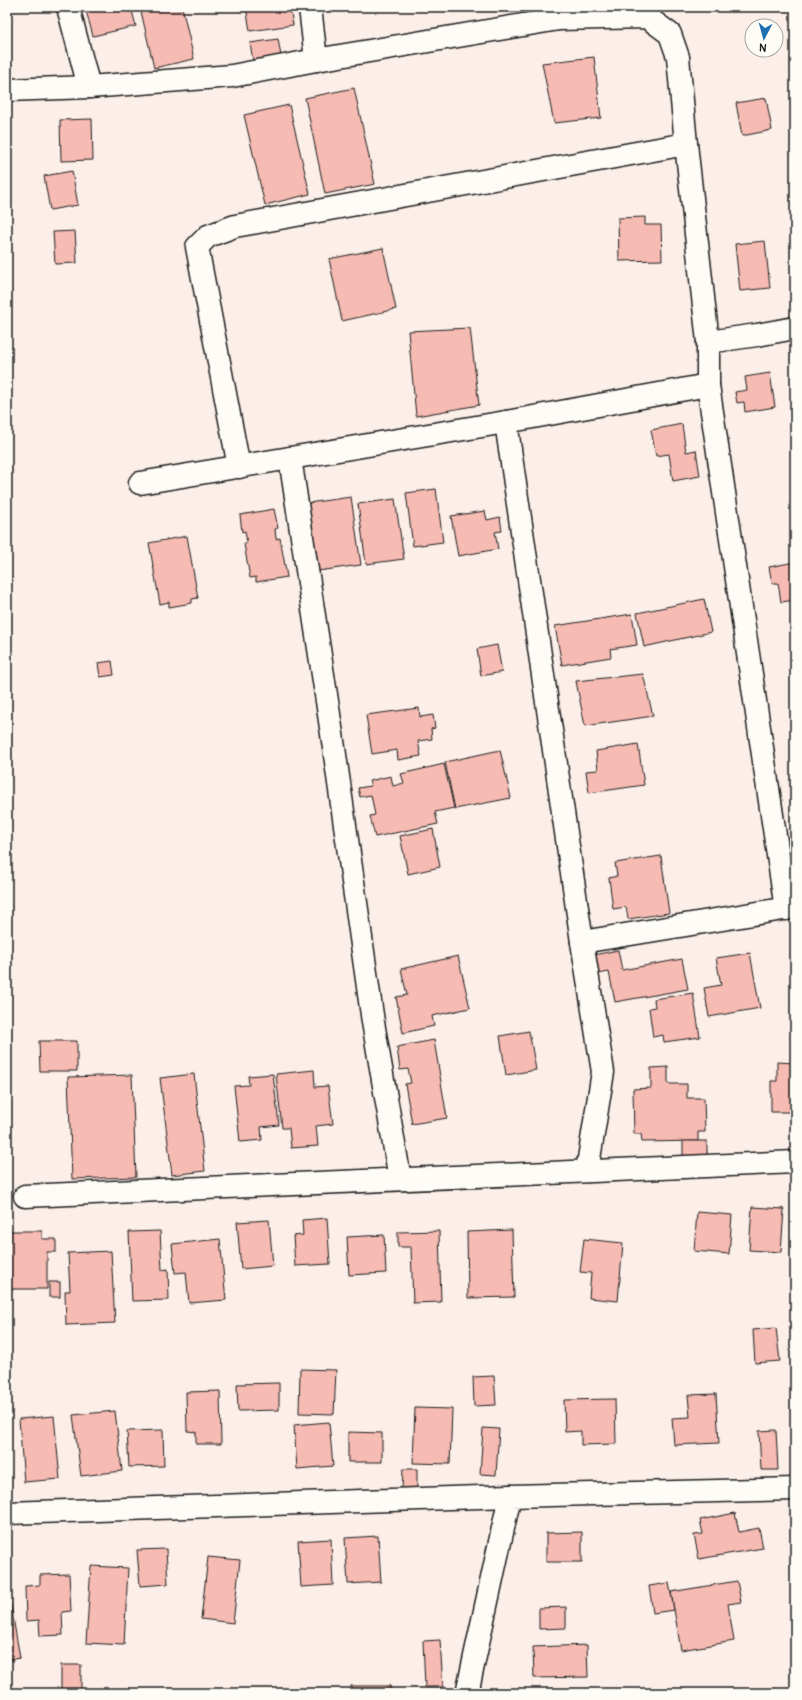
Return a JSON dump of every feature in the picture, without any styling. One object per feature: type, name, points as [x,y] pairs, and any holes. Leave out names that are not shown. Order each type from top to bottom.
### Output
[{"type":"street","points":[[68,7],[89,87]]},
{"type":"street","points":[[310,7],[316,60]]},
{"type":"street","points":[[7,90],[89,87],[232,76],[558,13],[647,17],[670,34],[678,57],[708,342],[708,385],[791,908],[582,942]]},
{"type":"street","points":[[239,466],[198,247],[208,236],[235,226],[686,144]]},
{"type":"street","points":[[708,342],[795,328]]},
{"type":"street","points":[[140,483],[506,422],[708,385]]},
{"type":"street","points":[[506,422],[582,942],[603,1072],[587,1171]]},
{"type":"street","points":[[290,458],[332,734],[373,1022],[400,1179]]},
{"type":"street","points":[[25,1196],[795,1162]]},
{"type":"street","points":[[7,1513],[510,1496],[795,1489]]},
{"type":"street","points":[[467,1693],[510,1496]]},
{"type":"building","points":[[85,7],[131,7],[136,26],[93,36]]},
{"type":"building","points":[[140,7],[182,7],[194,59],[154,68]]},
{"type":"building","points":[[246,7],[290,7],[293,25],[250,31]]},
{"type":"building","points":[[278,39],[282,62],[254,67],[250,43]]},
{"type":"building","points":[[594,57],[601,118],[554,123],[542,63]]},
{"type":"building","points":[[354,88],[375,184],[325,194],[305,98]]},
{"type":"building","points":[[766,98],[772,130],[742,136],[736,103]]},
{"type":"building","points":[[289,105],[310,194],[265,205],[244,115]]},
{"type":"building","points":[[92,119],[93,160],[61,161],[60,120]]},
{"type":"building","points":[[72,171],[78,205],[50,210],[44,176]]},
{"type":"building","points":[[645,217],[645,225],[661,225],[662,260],[619,261],[618,218]]},
{"type":"building","points":[[75,231],[77,263],[55,264],[53,232]]},
{"type":"building","points":[[765,241],[770,288],[740,291],[735,244]]},
{"type":"building","points":[[383,248],[396,309],[342,321],[329,259]]},
{"type":"building","points":[[470,328],[479,405],[416,416],[408,331]]},
{"type":"building","points":[[770,373],[775,407],[745,412],[744,402],[737,403],[735,392],[747,390],[745,377]]},
{"type":"building","points":[[682,424],[686,452],[696,450],[700,476],[673,481],[669,454],[656,456],[651,430]]},
{"type":"building","points":[[436,489],[443,542],[413,546],[406,493]]},
{"type":"building","points":[[351,497],[361,565],[318,571],[308,503]]},
{"type":"building","points":[[395,499],[404,559],[366,564],[358,504]]},
{"type":"building","points":[[274,509],[278,528],[275,529],[276,539],[280,538],[287,577],[256,582],[256,577],[250,578],[244,544],[247,543],[245,531],[242,532],[240,515]]},
{"type":"building","points":[[485,511],[487,520],[500,517],[502,531],[495,532],[498,549],[458,556],[451,516]]},
{"type":"building","points":[[187,536],[198,598],[192,599],[192,603],[169,607],[169,602],[160,604],[149,543]]},
{"type":"building","points":[[795,562],[795,600],[781,602],[778,583],[772,583],[769,567]]},
{"type":"building","points":[[704,599],[711,632],[644,647],[637,613]]},
{"type":"building","points":[[632,614],[637,645],[610,649],[611,657],[562,665],[555,626]]},
{"type":"building","points":[[497,645],[502,672],[481,676],[477,649]]},
{"type":"building","points":[[112,661],[114,675],[100,677],[98,663]]},
{"type":"building","points":[[643,674],[653,716],[585,726],[576,681]]},
{"type":"building","points":[[419,708],[420,717],[433,715],[435,728],[431,729],[432,739],[418,741],[421,756],[398,760],[397,750],[372,754],[366,715]]},
{"type":"building","points":[[638,744],[644,785],[589,793],[586,771],[598,770],[596,751]]},
{"type":"building","points":[[500,750],[511,798],[455,809],[445,762]]},
{"type":"building","points":[[444,764],[454,808],[435,812],[438,824],[375,837],[370,816],[375,815],[371,795],[360,797],[358,788],[371,786],[369,781],[391,776],[393,786],[404,783],[401,774]]},
{"type":"building","points":[[433,829],[440,867],[408,874],[400,836]]},
{"type":"building","points":[[661,856],[669,913],[628,919],[626,907],[613,909],[609,878],[617,876],[615,863]]},
{"type":"building","points":[[618,950],[622,970],[682,959],[688,989],[615,1002],[609,972],[593,975],[589,956]]},
{"type":"building","points":[[750,953],[760,1008],[709,1017],[704,988],[721,985],[716,958]]},
{"type":"building","points":[[458,956],[470,1008],[432,1016],[434,1026],[403,1033],[396,997],[407,995],[401,969]]},
{"type":"building","points":[[693,993],[700,1037],[664,1042],[663,1035],[653,1037],[649,1008],[655,1007],[654,999]]},
{"type":"building","points":[[529,1031],[536,1070],[506,1075],[500,1036]]},
{"type":"building","points":[[434,1040],[447,1118],[412,1124],[405,1084],[411,1083],[408,1069],[400,1070],[397,1047]]},
{"type":"building","points":[[39,1041],[77,1041],[77,1071],[40,1071]]},
{"type":"building","points":[[777,1062],[795,1063],[795,1112],[771,1112],[771,1081],[777,1081]]},
{"type":"building","points":[[668,1067],[668,1084],[687,1084],[687,1098],[704,1098],[705,1132],[698,1132],[698,1141],[642,1142],[641,1134],[634,1134],[633,1089],[651,1088],[651,1068]]},
{"type":"building","points":[[314,1070],[315,1087],[328,1086],[333,1124],[316,1126],[318,1146],[291,1148],[289,1128],[282,1128],[276,1074]]},
{"type":"building","points":[[194,1074],[205,1171],[172,1175],[160,1078]]},
{"type":"building","points":[[273,1074],[279,1125],[261,1127],[262,1140],[240,1142],[234,1086],[249,1085],[248,1076]]},
{"type":"building","points":[[132,1075],[136,1177],[72,1179],[68,1077]]},
{"type":"building","points":[[683,1141],[707,1141],[707,1158],[683,1159]]},
{"type":"building","points":[[752,1207],[784,1209],[781,1252],[749,1250]]},
{"type":"building","points":[[697,1212],[732,1215],[729,1254],[694,1251]]},
{"type":"building","points":[[327,1218],[330,1264],[295,1266],[293,1236],[303,1235],[302,1220]]},
{"type":"building","points":[[269,1220],[273,1266],[241,1269],[237,1222]]},
{"type":"building","points":[[512,1230],[514,1297],[468,1298],[467,1232]]},
{"type":"building","points":[[9,1231],[42,1231],[42,1239],[56,1239],[56,1252],[47,1252],[47,1289],[9,1289]]},
{"type":"building","points":[[160,1231],[162,1270],[168,1269],[169,1300],[132,1301],[129,1232]]},
{"type":"building","points":[[439,1231],[441,1302],[413,1303],[411,1247],[398,1247],[398,1232]]},
{"type":"building","points":[[384,1235],[386,1273],[349,1275],[347,1237]]},
{"type":"building","points":[[220,1239],[226,1300],[189,1303],[186,1272],[175,1273],[172,1244]]},
{"type":"building","points":[[584,1239],[623,1243],[618,1301],[589,1298],[591,1273],[580,1272]]},
{"type":"building","points":[[111,1251],[115,1323],[66,1325],[65,1291],[70,1291],[68,1253]]},
{"type":"building","points":[[49,1282],[60,1282],[60,1297],[49,1297]]},
{"type":"building","points":[[776,1328],[780,1361],[755,1363],[753,1330]]},
{"type":"building","points":[[300,1369],[336,1370],[334,1414],[299,1413]]},
{"type":"building","points":[[494,1376],[496,1405],[474,1406],[473,1377]]},
{"type":"building","points":[[279,1383],[279,1410],[238,1411],[237,1384]]},
{"type":"building","points":[[220,1391],[221,1444],[196,1444],[196,1432],[187,1431],[186,1392]]},
{"type":"building","points":[[716,1394],[719,1443],[674,1445],[672,1418],[690,1417],[688,1395]]},
{"type":"building","points":[[615,1399],[616,1444],[581,1445],[581,1431],[565,1432],[564,1400]]},
{"type":"building","points":[[415,1408],[452,1409],[450,1464],[413,1463]]},
{"type":"building","points":[[115,1411],[122,1471],[81,1476],[73,1415]]},
{"type":"building","points":[[54,1416],[60,1479],[24,1482],[19,1419]]},
{"type":"building","points":[[795,1417],[795,1435],[792,1434]]},
{"type":"building","points":[[329,1422],[333,1466],[297,1469],[294,1425]]},
{"type":"building","points":[[483,1428],[499,1429],[496,1475],[480,1474]]},
{"type":"building","points":[[163,1430],[164,1466],[129,1467],[127,1431]]},
{"type":"building","points":[[776,1430],[778,1470],[761,1470],[759,1431]]},
{"type":"building","points":[[348,1432],[382,1433],[382,1462],[348,1462]]},
{"type":"building","points":[[403,1469],[417,1469],[417,1488],[402,1488]]},
{"type":"building","points":[[735,1513],[739,1532],[759,1528],[763,1548],[699,1559],[694,1535],[703,1534],[700,1520]]},
{"type":"building","points":[[582,1532],[582,1562],[546,1562],[546,1533]]},
{"type":"building","points":[[378,1536],[381,1582],[348,1584],[345,1538]]},
{"type":"building","points":[[331,1539],[333,1585],[301,1587],[298,1541]]},
{"type":"building","points":[[166,1549],[168,1584],[140,1586],[137,1550]]},
{"type":"building","points":[[208,1557],[240,1560],[233,1623],[201,1619]]},
{"type":"building","points":[[91,1566],[128,1568],[124,1645],[86,1643]]},
{"type":"building","points":[[69,1574],[71,1611],[62,1612],[63,1635],[40,1636],[39,1620],[26,1621],[25,1586],[40,1585],[40,1575]]},
{"type":"building","points":[[737,1581],[741,1602],[728,1604],[734,1641],[681,1650],[671,1592]]},
{"type":"building","points":[[669,1583],[674,1610],[653,1613],[649,1586]]},
{"type":"building","points":[[7,1594],[9,1594],[20,1658],[7,1660]]},
{"type":"building","points":[[566,1607],[566,1628],[539,1629],[539,1608]]},
{"type":"building","points":[[440,1640],[443,1687],[425,1687],[423,1641]]},
{"type":"building","points":[[587,1645],[588,1677],[534,1678],[533,1647]]},
{"type":"building","points":[[61,1665],[81,1665],[81,1693],[61,1693]]},
{"type":"building","points":[[351,1686],[390,1686],[390,1693],[351,1693]]},
{"type":"building","points":[[55,1689],[56,1693],[30,1693]]}]
